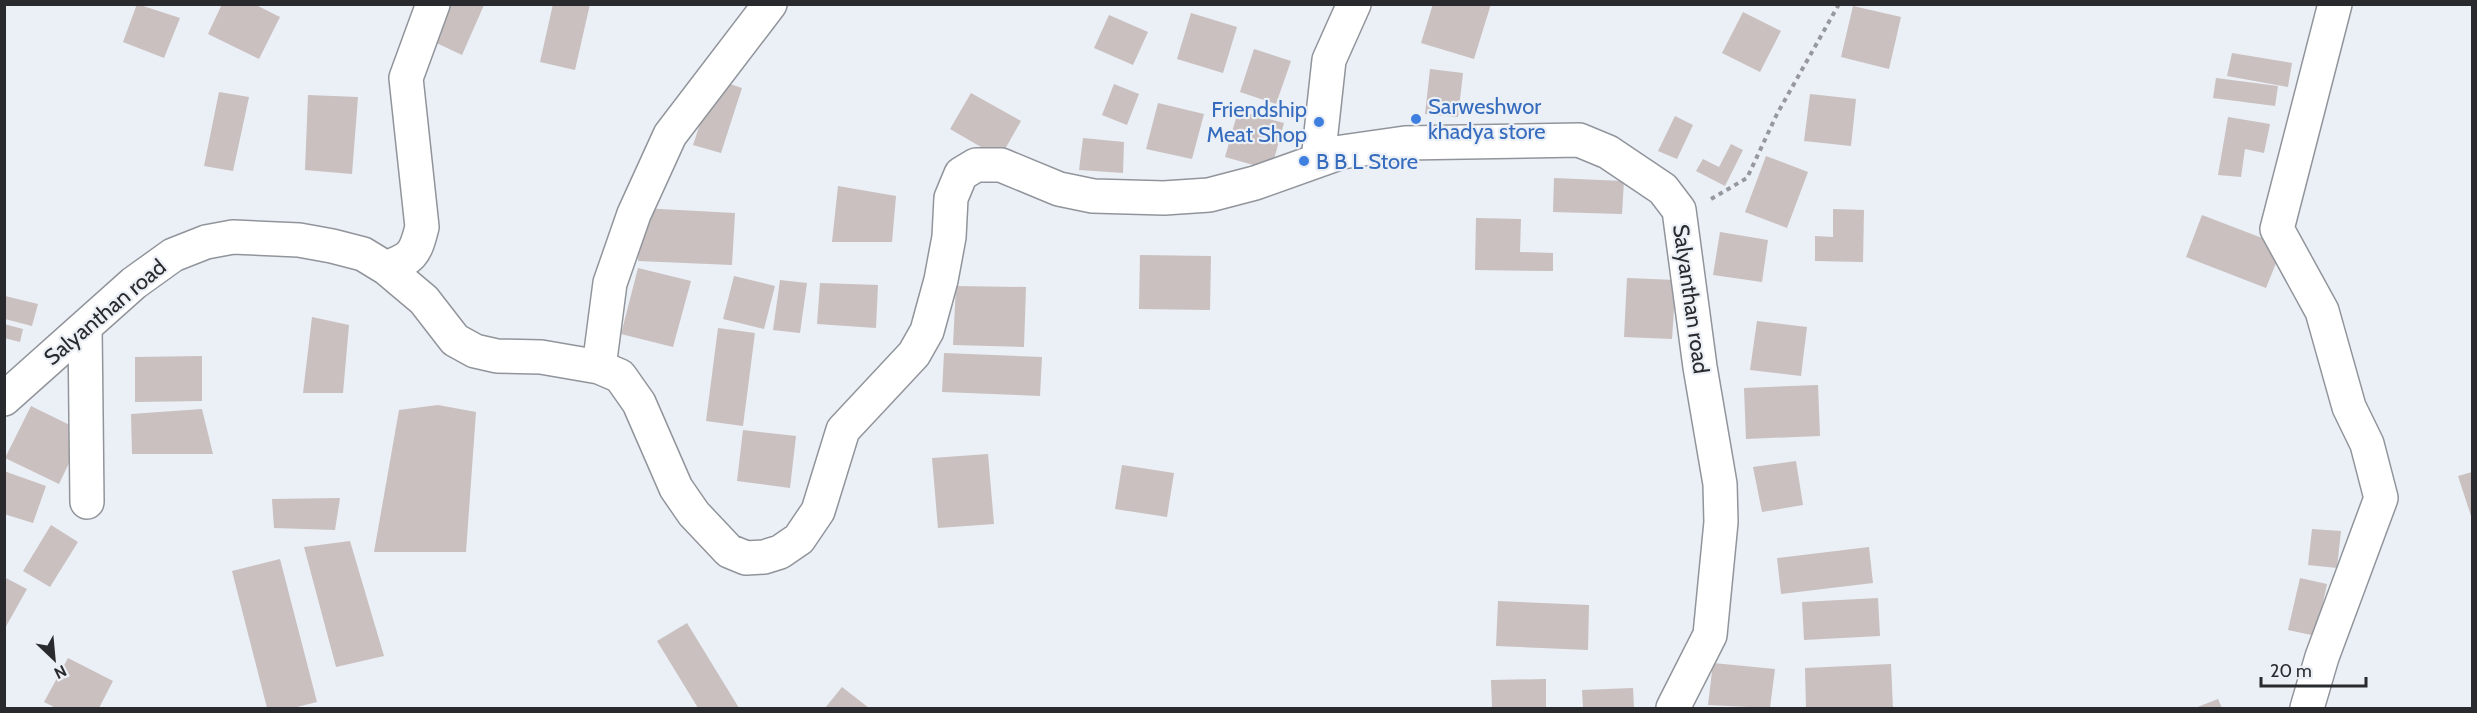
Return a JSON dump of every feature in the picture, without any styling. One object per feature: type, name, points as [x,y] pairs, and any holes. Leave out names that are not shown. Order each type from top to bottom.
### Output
[{"type":"street","points":[[386,268],[408,259],[417,248],[422,227],[406,78],[433,4]]},
{"type":"street","points":[[599,367],[610,283],[634,214],[670,135],[770,4]]},
{"type":"street","points":[[1318,160],[1329,60],[1354,4]]},
{"type":"street","points":[[2307,708],[2322,657],[2381,498],[2367,444],[2349,407],[2322,311],[2277,229],[2335,4]]},
{"type":"street","name":"Salyanthan road","points":[[4,399],[134,283],[173,255],[206,242],[233,237],[299,240],[363,254],[386,268],[424,300],[455,340],[475,351],[496,356],[541,357],[599,367],[620,376],[639,403],[676,488],[693,514],[729,551],[746,558],[764,556],[780,552],[799,539],[818,511],[843,430],[914,354],[927,331],[945,259],[951,198],[961,174],[976,165],[1000,165],[1059,189],[1093,196],[1164,198],[1209,195],[1255,183],[1342,152],[1405,143],[1579,140],[1608,152],[1663,189],[1679,210],[1700,367],[1720,484],[1721,522],[1710,635],[1673,708]]},
{"type":"street","points":[[85,327],[87,502]]},
{"type":"path","points":[[1679,210],[1714,198],[1747,178],[1777,114],[1839,4]]},
{"type":"building","points":[[137,4],[180,18],[164,58],[123,42]]},
{"type":"building","points":[[222,4],[254,4],[280,17],[259,59],[208,34]]},
{"type":"building","points":[[553,4],[590,4],[575,70],[540,62]]},
{"type":"building","points":[[1433,4],[1491,4],[1474,59],[1421,43]]},
{"type":"building","points":[[445,5],[484,5],[462,55],[428,39]]},
{"type":"building","points":[[1853,6],[1901,17],[1889,69],[1841,57]]},
{"type":"building","points":[[1743,12],[1781,31],[1760,72],[1722,53]]},
{"type":"building","points":[[1191,13],[1237,27],[1223,73],[1177,59]]},
{"type":"building","points":[[1109,15],[1148,32],[1133,65],[1094,48]]},
{"type":"building","points":[[1254,49],[1291,61],[1276,104],[1240,92]]},
{"type":"building","points":[[2232,53],[2292,63],[2288,87],[2227,76]]},
{"type":"building","points":[[1430,69],[1463,73],[1458,117],[1425,114]]},
{"type":"building","points":[[2216,78],[2278,86],[2275,106],[2213,98]]},
{"type":"building","points":[[715,79],[742,88],[721,153],[693,145]]},
{"type":"building","points":[[1114,84],[1139,94],[1127,125],[1102,115]]},
{"type":"building","points":[[219,92],[249,97],[233,171],[204,166]]},
{"type":"building","points":[[971,93],[1021,121],[1000,158],[950,129]]},
{"type":"building","points":[[1810,94],[1856,99],[1851,146],[1804,141]]},
{"type":"building","points":[[308,95],[358,97],[352,174],[305,170]]},
{"type":"building","points":[[1158,103],[1204,114],[1192,159],[1146,149]]},
{"type":"building","points":[[1238,111],[1284,123],[1271,170],[1225,157]]},
{"type":"building","points":[[1675,116],[1693,125],[1677,159],[1658,151]]},
{"type":"building","points":[[2228,117],[2270,124],[2264,153],[2245,149],[2241,177],[2218,175]]},
{"type":"building","points":[[1083,138],[1124,142],[1123,173],[1079,170]]},
{"type":"building","points":[[1731,144],[1743,150],[1725,186],[1696,171],[1703,159],[1719,167]]},
{"type":"building","points":[[1766,156],[1808,172],[1787,228],[1745,212]]},
{"type":"building","points":[[1554,178],[1624,181],[1622,214],[1553,212]]},
{"type":"building","points":[[838,186],[896,196],[892,242],[832,242]]},
{"type":"building","points":[[641,208],[735,213],[732,265],[638,261]]},
{"type":"building","points":[[1833,209],[1864,210],[1863,262],[1815,261],[1815,236],[1833,237]]},
{"type":"building","points":[[2202,215],[2283,246],[2266,288],[2186,257]]},
{"type":"building","points":[[1476,218],[1521,219],[1520,252],[1553,253],[1553,271],[1475,270]]},
{"type":"building","points":[[1720,232],[1768,240],[1762,282],[1713,275]]},
{"type":"building","points":[[1140,255],[1211,256],[1210,310],[1139,309]]},
{"type":"building","points":[[638,268],[691,281],[673,347],[621,334]]},
{"type":"building","points":[[734,276],[775,286],[764,329],[723,319]]},
{"type":"building","points":[[1627,278],[1676,280],[1672,339],[1624,337]]},
{"type":"building","points":[[780,280],[807,283],[800,333],[773,330]]},
{"type":"building","points":[[820,283],[878,285],[876,328],[817,324]]},
{"type":"building","points":[[956,286],[1026,287],[1024,347],[953,345]]},
{"type":"building","points":[[5,296],[38,304],[32,326],[5,319]]},
{"type":"building","points":[[312,317],[349,325],[343,393],[303,393]]},
{"type":"building","points":[[1757,321],[1807,327],[1801,376],[1750,370]]},
{"type":"building","points":[[4,324],[23,329],[20,342],[4,338]]},
{"type":"building","points":[[718,328],[755,333],[743,426],[706,421]]},
{"type":"building","points":[[944,353],[1042,357],[1040,396],[942,392]]},
{"type":"building","points":[[202,356],[202,401],[135,402],[135,357]]},
{"type":"building","points":[[1818,385],[1820,436],[1746,439],[1744,388]]},
{"type":"building","points":[[438,405],[476,412],[466,552],[374,552],[399,410]]},
{"type":"building","points":[[31,406],[84,432],[59,484],[5,458]]},
{"type":"building","points":[[202,409],[213,454],[132,454],[131,414]]},
{"type":"building","points":[[743,430],[796,436],[790,488],[737,481]]},
{"type":"building","points":[[988,454],[994,524],[938,528],[932,458]]},
{"type":"building","points":[[1796,461],[1803,505],[1762,512],[1753,467]]},
{"type":"building","points":[[1122,465],[1174,473],[1167,517],[1115,509]]},
{"type":"building","points":[[4,471],[46,486],[33,523],[4,514]]},
{"type":"building","points":[[2472,472],[2472,519],[2458,476]]},
{"type":"building","points":[[340,498],[335,530],[274,528],[272,499]]},
{"type":"building","points":[[51,525],[78,542],[50,587],[23,571]]},
{"type":"building","points":[[2312,529],[2341,531],[2337,568],[2308,565]]},
{"type":"building","points":[[350,541],[384,656],[336,667],[304,547]]},
{"type":"building","points":[[1869,547],[1873,583],[1781,594],[1777,558]]},
{"type":"building","points":[[280,559],[317,702],[293,708],[267,708],[232,571]]},
{"type":"building","points":[[4,577],[27,589],[4,630]]},
{"type":"building","points":[[2300,578],[2327,584],[2316,636],[2288,630]]},
{"type":"building","points":[[1878,598],[1880,636],[1804,640],[1802,602]]},
{"type":"building","points":[[1498,601],[1589,605],[1588,650],[1496,646]]},
{"type":"building","points":[[687,623],[739,708],[698,708],[657,641]]},
{"type":"building","points":[[68,658],[113,681],[99,708],[56,708],[44,702]]},
{"type":"building","points":[[1713,663],[1775,669],[1770,708],[1708,705]]},
{"type":"building","points":[[1891,664],[1893,708],[1806,708],[1805,668]]},
{"type":"building","points":[[1546,679],[1546,708],[1492,708],[1491,680]]},
{"type":"building","points":[[842,687],[869,708],[825,708]]},
{"type":"building","points":[[1633,688],[1634,708],[1583,708],[1582,690]]},
{"type":"building","points":[[2218,699],[2222,708],[2195,708]]},
{"type":"place","name":"Sarweshwor khadya store","points":[[1416,119]]},
{"type":"place","name":"Friendship Meat Shop","points":[[1319,122]]},
{"type":"place","name":"B B L Store","points":[[1304,161]]}]
